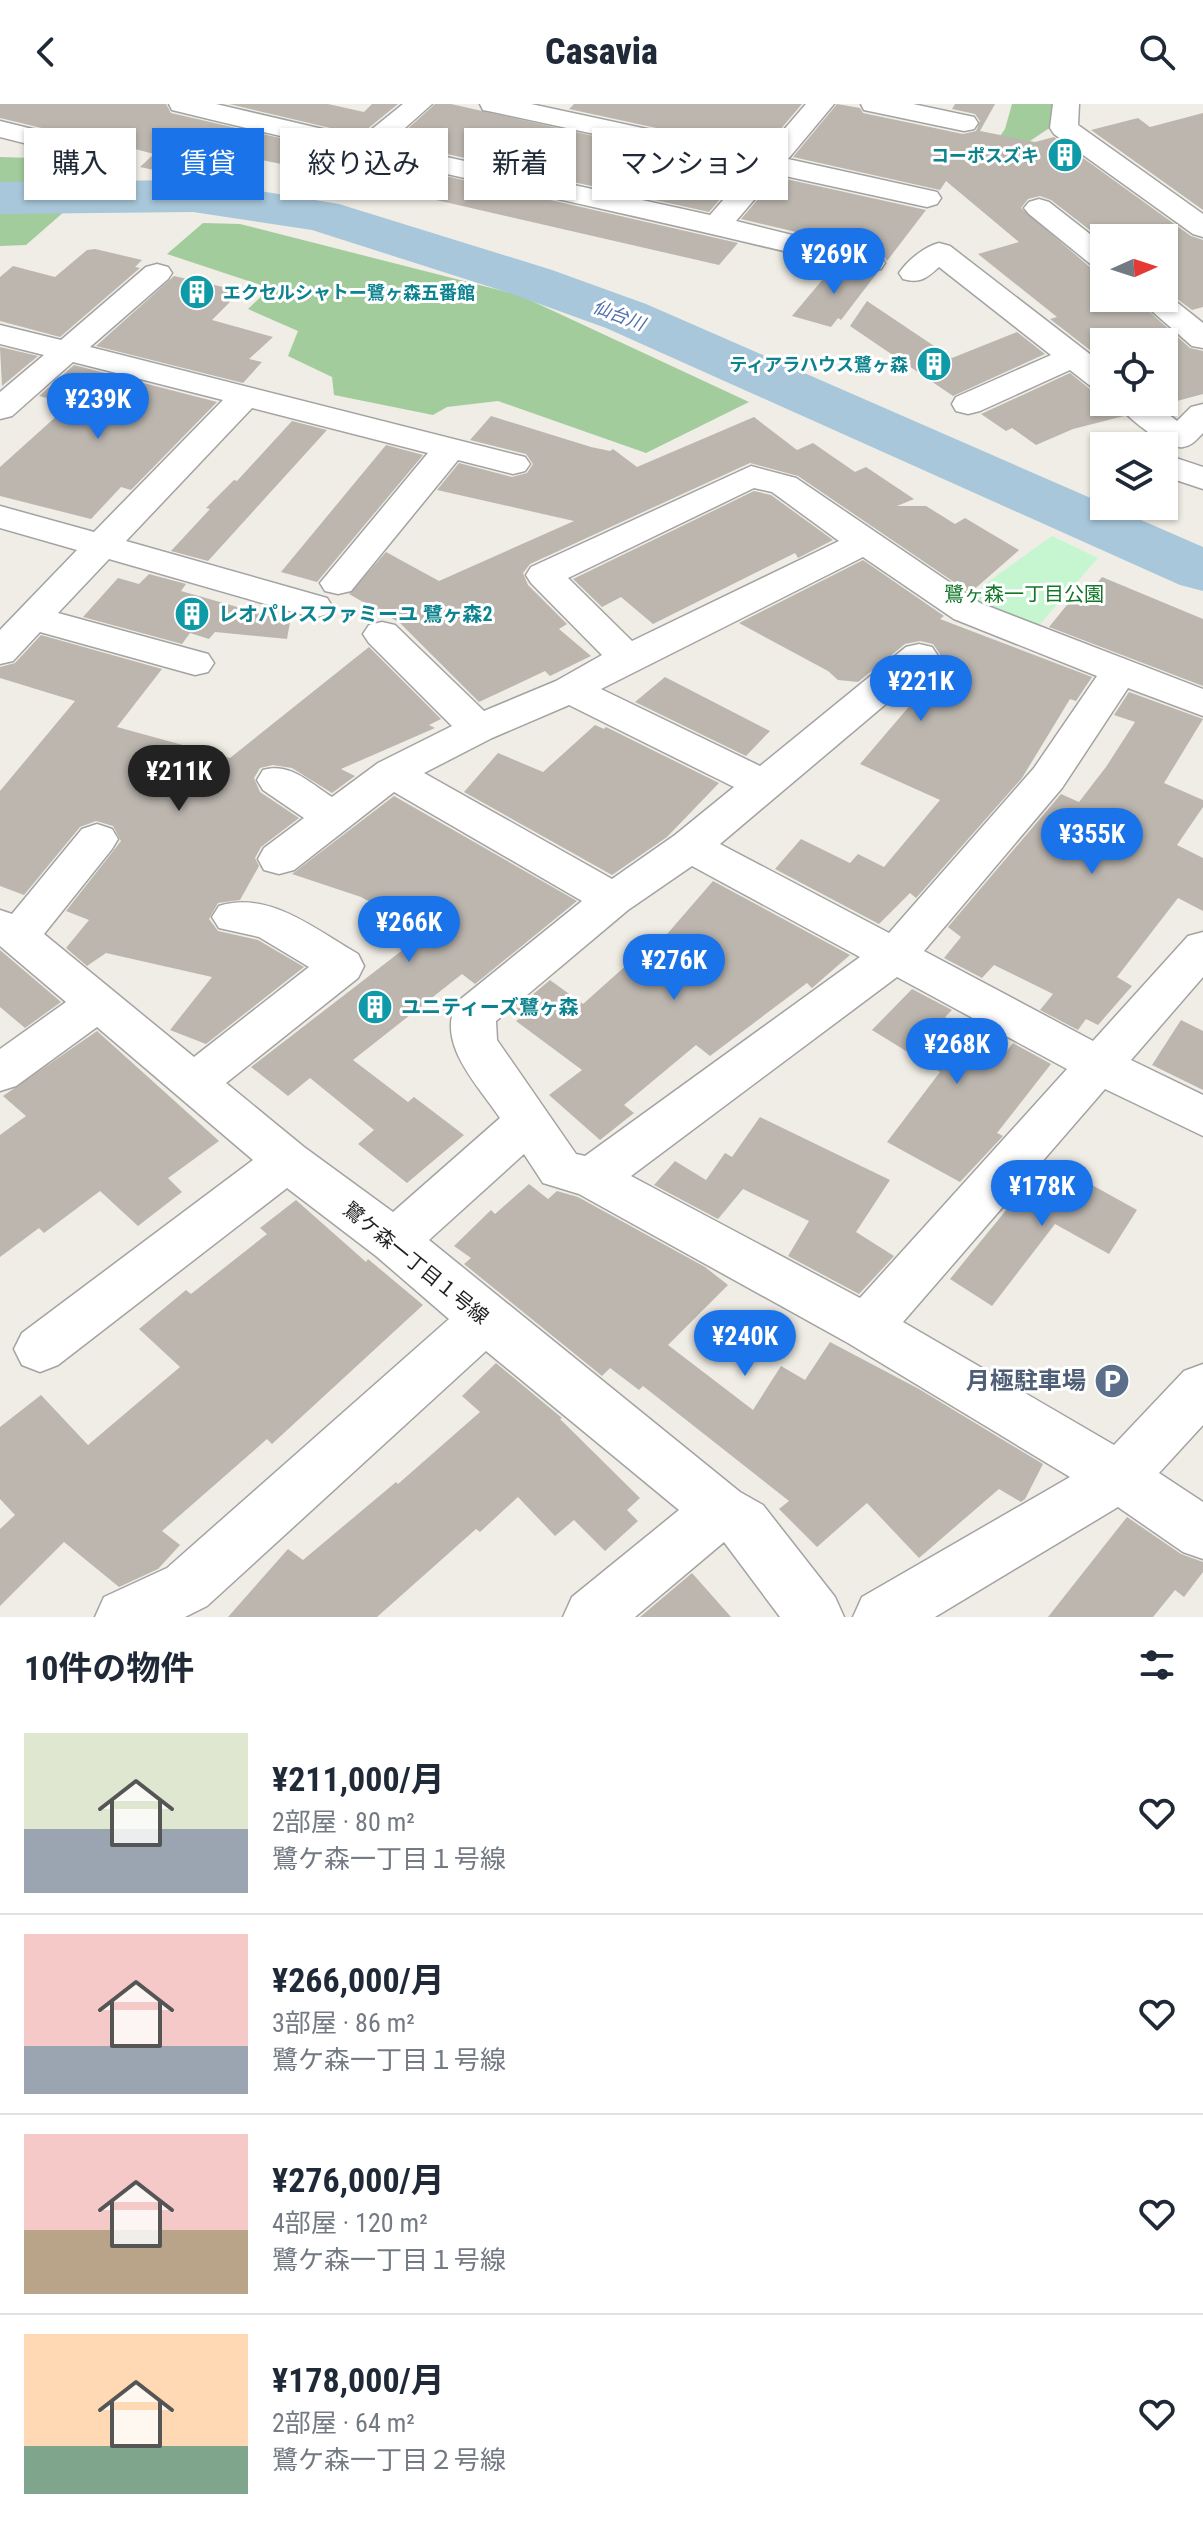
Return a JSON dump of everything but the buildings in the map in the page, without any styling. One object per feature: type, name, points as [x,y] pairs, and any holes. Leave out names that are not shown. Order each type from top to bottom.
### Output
[{"type":"street","points":[[182,104],[282,128]]},
{"type":"street","points":[[390,128],[419,104]]},
{"type":"street","points":[[493,104],[604,128]]},
{"type":"street","points":[[788,144],[821,104]]},
{"type":"street","points":[[874,104],[964,123]]},
{"type":"street","points":[[1066,104],[1064,128],[1203,228]]},
{"type":"street","points":[[0,129],[24,135]]},
{"type":"street","points":[[448,166],[717,225],[870,263]]},
{"type":"street","points":[[788,168],[927,198]]},
{"type":"street","points":[[717,225],[739,200]]},
{"type":"street","points":[[1039,208],[1090,249]]},
{"type":"street","points":[[914,273],[939,252],[1090,370]]},
{"type":"street","points":[[0,409],[157,273]]},
{"type":"street","points":[[1169,312],[1203,339]]},
{"type":"street","points":[[0,334],[513,464]]},
{"type":"street","points":[[968,404],[1072,357]]},
{"type":"street","points":[[0,652],[245,396]]},
{"type":"street","points":[[1178,443],[1203,414]]},
{"type":"street","points":[[0,517],[102,546],[326,594],[450,448]]},
{"type":"street","points":[[1178,460],[1203,479]]},
{"type":"street","points":[[627,658],[544,575],[751,476],[784,485],[967,611],[1203,703]]},
{"type":"street","points":[[279,859],[392,773],[478,729],[570,690],[627,658],[865,542]]},
{"type":"street","points":[[32,618],[195,663]]},
{"type":"street","points":[[382,634],[478,729]]},
{"type":"street","points":[[919,656],[690,846],[613,899],[473,1014],[474,1043],[560,1169],[592,1178],[866,1327],[1119,1477],[1203,1533]]},
{"type":"street","points":[[592,1178],[896,954],[1048,778],[1119,672]]},
{"type":"street","points":[[570,690],[762,784]]},
{"type":"street","points":[[392,773],[613,899]]},
{"type":"street","points":[[277,780],[333,818]]},
{"type":"street","points":[[9,931],[97,839]]},
{"type":"street","points":[[690,846],[1097,1064],[1203,1117]]},
{"type":"street","points":[[193,1084],[342,966],[269,922],[234,917]]},
{"type":"street","name":"鷺ケ森一丁目１号線","points":[[9,931],[287,1161],[394,1241],[485,1319],[721,1510],[743,1523],[815,1617]]},
{"type":"street","points":[[866,1327],[1203,948]]},
{"type":"street","points":[[0,1073],[96,1004]]},
{"type":"street","points":[[394,1241],[528,1122]]},
{"type":"street","points":[[40,1349],[287,1161]]},
{"type":"street","points":[[124,1617],[187,1587],[485,1319]]},
{"type":"street","points":[[882,1617],[1119,1477],[1203,1388]]},
{"type":"street","points":[[592,1617],[721,1510]]},
{"type":"green space","points":[[1012,104],[1058,104],[1054,125],[1030,141],[1002,184],[974,173],[1005,129]]},
{"type":"green space","points":[[0,157],[24,158],[24,189],[0,189]]},
{"type":"green space","points":[[73,204],[26,245],[0,246],[0,207]]},
{"type":"green space","points":[[203,223],[240,224],[519,295],[749,402],[646,453],[498,401],[447,407],[433,415],[334,395],[332,377],[288,356],[298,331],[248,309],[270,288],[167,254]]},
{"type":"green space","name":"鷺ヶ森一丁目公園","points":[[1052,536],[1098,558],[1033,632],[969,606],[985,584]]},
{"type":"waterway","name":"仙台川","points":[[0,198],[193,196],[320,215],[532,282],[626,316],[1203,571]]},
{"type":"place","name":"コーポスズキ","points":[[1065,155]]},
{"type":"place","name":"エクセルシャトー鷺ヶ森五番館","points":[[197,292]]},
{"type":"place","name":"ティアラハウス鷺ヶ森","points":[[934,364]]},
{"type":"place","name":"レオパレスファミーユ 鷺ヶ森2","points":[[192,614]]},
{"type":"place","name":"ユニティーズ鷺ヶ森","points":[[375,1007]]},
{"type":"place","name":"月極駐車場","points":[[1112,1381]]}]
